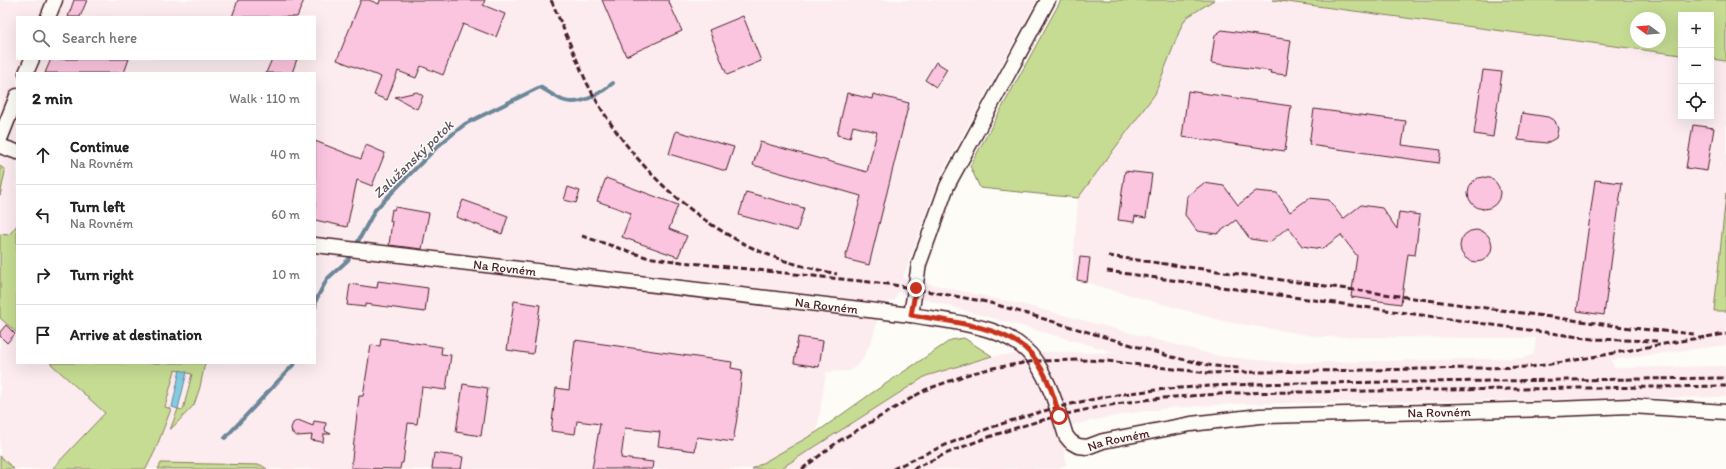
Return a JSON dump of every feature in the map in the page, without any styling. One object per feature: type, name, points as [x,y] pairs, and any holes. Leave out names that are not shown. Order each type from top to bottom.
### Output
[{"type":"street","points":[[48,16],[55,0]]},
{"type":"street","points":[[911,315],[919,264],[947,186],[1048,0]]},
{"type":"street","points":[[26,72],[32,60]]},
{"type":"street","points":[[0,139],[16,99]]},
{"type":"street","points":[[0,146],[16,152]]},
{"type":"street","name":"Na Rovném","points":[[318,246],[911,315],[970,325],[1011,339],[1026,349],[1036,361],[1048,384],[1066,436],[1070,442],[1078,446],[1087,447],[1103,442],[1191,424],[1260,416],[1555,410],[1631,406],[1726,412]]},
{"type":"shaded area","points":[[0,0],[1037,0],[938,180],[903,278],[1029,306],[1218,356],[1287,363],[1523,358],[1534,354],[1536,338],[1321,337],[1227,322],[1072,279],[1078,198],[1155,94],[1181,27],[1186,18],[1214,0],[1272,0],[1678,55],[1678,120],[1714,120],[1714,59],[1726,61],[1726,194],[1714,311],[1726,311],[1726,345],[1612,360],[1614,368],[1726,366],[1726,397],[1233,404],[1169,408],[1125,414],[1062,427],[1066,465],[1056,469],[780,469],[926,376],[992,356],[1045,352],[1118,353],[898,292],[895,300],[878,304],[877,322],[872,340],[861,362],[850,371],[826,372],[817,432],[752,469],[267,469],[261,465],[161,463],[158,469],[0,469]]},
{"type":"green space","points":[[1061,0],[1214,0],[1186,18],[1181,27],[1155,94],[1078,198],[980,188],[970,166]]},
{"type":"green space","points":[[1272,0],[1726,0],[1726,61],[1714,59],[1714,12],[1678,12],[1678,55]]},
{"type":"green space","points":[[0,166],[5,172],[0,196]]},
{"type":"green space","points":[[1726,194],[1726,311],[1714,311]]},
{"type":"green space","points":[[16,226],[16,332],[0,318],[0,234],[9,235]]},
{"type":"green space","points":[[964,338],[992,356],[926,376],[780,469],[752,469],[817,432],[951,340]]},
{"type":"green space","points":[[51,364],[205,364],[200,387],[194,405],[170,430],[178,409],[183,410],[192,374],[175,370],[165,407],[171,409],[155,451],[146,469],[52,469],[105,413]]},
{"type":"green space","points":[[0,456],[14,469],[0,469]]},
{"type":"green space","points":[[161,463],[261,465],[267,469],[158,469]]},
{"type":"water","points":[[180,370],[187,372],[178,409],[172,407]]},
{"type":"building","points":[[74,0],[87,0],[80,16],[68,16]]},
{"type":"building","points":[[238,0],[304,0],[297,16],[232,16]]},
{"type":"building","points":[[361,0],[369,0],[379,4],[380,0],[485,0],[483,5],[505,14],[496,37],[463,24],[443,75],[421,66],[416,78],[398,71],[387,100],[374,95],[381,77],[337,60]]},
{"type":"building","points":[[602,0],[668,0],[682,31],[626,56]]},
{"type":"building","points":[[743,16],[761,61],[727,75],[709,30]]},
{"type":"building","points":[[1222,30],[1291,40],[1286,75],[1270,73],[1271,71],[1211,63],[1215,35]]},
{"type":"building","points":[[51,60],[129,60],[124,72],[45,72]]},
{"type":"building","points":[[272,60],[297,60],[292,72],[266,72]]},
{"type":"building","points":[[936,62],[947,69],[936,87],[925,80]]},
{"type":"building","points":[[1483,70],[1502,72],[1493,137],[1474,134]]},
{"type":"building","points":[[1188,91],[1291,106],[1285,151],[1182,137]]},
{"type":"building","points":[[417,92],[423,96],[417,109],[395,97]]},
{"type":"building","points":[[847,93],[872,99],[873,94],[909,103],[869,265],[845,259],[861,196],[753,165],[760,142],[867,172],[877,132],[853,126],[850,138],[837,135]]},
{"type":"building","points":[[1314,109],[1406,121],[1402,145],[1441,150],[1439,163],[1309,145]]},
{"type":"building","points":[[1522,113],[1548,117],[1555,121],[1558,129],[1556,138],[1547,143],[1518,140]]},
{"type":"building","points":[[1693,125],[1714,128],[1707,171],[1686,168]]},
{"type":"building","points":[[676,131],[734,147],[726,171],[669,154]]},
{"type":"building","points":[[316,141],[361,159],[366,145],[385,153],[372,186],[357,180],[347,227],[316,220]]},
{"type":"building","points":[[1125,171],[1152,174],[1146,218],[1135,216],[1134,222],[1118,220]]},
{"type":"building","points":[[1481,177],[1487,177],[1497,184],[1500,193],[1499,199],[1493,206],[1487,209],[1481,209],[1471,202],[1468,196],[1468,190],[1475,180]]},
{"type":"building","points":[[606,178],[678,205],[669,229],[687,236],[678,257],[622,237],[631,213],[597,201]]},
{"type":"building","points":[[1595,180],[1622,183],[1604,315],[1577,311]]},
{"type":"building","points":[[1204,183],[1224,186],[1238,205],[1256,191],[1277,193],[1290,212],[1309,198],[1329,200],[1343,219],[1361,205],[1382,208],[1397,229],[1399,212],[1420,215],[1415,255],[1408,254],[1401,304],[1351,297],[1357,256],[1341,235],[1322,249],[1302,246],[1288,227],[1270,242],[1250,239],[1236,220],[1217,234],[1197,231],[1185,215],[1187,196]]},
{"type":"building","points":[[568,187],[580,191],[576,203],[564,200]]},
{"type":"building","points":[[746,192],[804,208],[797,231],[739,215]]},
{"type":"building","points":[[463,200],[508,216],[502,234],[456,217]]},
{"type":"building","points":[[395,207],[429,213],[422,249],[389,245],[392,221],[390,221],[392,209],[394,210]]},
{"type":"building","points":[[1473,230],[1479,230],[1489,237],[1492,246],[1491,252],[1485,259],[1479,262],[1473,262],[1463,255],[1460,249],[1460,243],[1467,233]]},
{"type":"building","points":[[1080,257],[1090,258],[1087,282],[1077,280]]},
{"type":"building","points":[[378,281],[428,288],[425,312],[365,304],[365,307],[347,305],[350,284],[377,288]]},
{"type":"building","points":[[514,301],[540,305],[533,354],[507,350]]},
{"type":"building","points":[[6,325],[15,334],[7,343],[0,336],[0,332]]},
{"type":"building","points":[[798,337],[823,341],[819,367],[794,363]]},
{"type":"building","points":[[381,338],[442,347],[441,354],[451,355],[446,390],[422,387],[417,424],[408,423],[403,463],[401,463],[400,469],[351,468],[359,396],[363,396],[371,345],[380,346]]},
{"type":"building","points":[[575,340],[732,362],[731,368],[742,370],[733,442],[697,437],[695,451],[658,446],[660,432],[625,428],[621,458],[653,462],[652,469],[592,469],[600,424],[577,421],[575,434],[551,431],[556,388],[569,390]]},
{"type":"building","points":[[463,384],[488,388],[481,436],[456,432]]},
{"type":"building","points":[[298,420],[313,426],[314,421],[326,423],[325,431],[331,434],[324,434],[323,442],[311,440],[312,435],[297,436],[292,433],[291,428],[293,423]]},
{"type":"building","points":[[434,453],[463,457],[461,469],[432,469]]},
{"type":"waterway","name":"Zalužanský potok","points":[[316,300],[327,279],[348,260],[375,210],[438,146],[465,124],[540,87],[562,100],[575,102],[582,101],[596,95],[613,83]]},
{"type":"waterway","name":"Zalužanský potok","points":[[225,438],[294,364]]},
{"type":"railway","points":[[551,0],[586,81],[601,109],[619,135],[640,161],[662,184],[687,206],[740,242],[786,261],[837,274]]},
{"type":"railway","points":[[582,236],[646,257],[888,284],[987,302],[1172,357],[1213,366],[1240,368]]},
{"type":"railway","points":[[1108,256],[1631,328],[1694,334]]},
{"type":"railway","points":[[1107,271],[1593,339],[1657,341]]},
{"type":"railway","points":[[802,469],[839,441],[925,390],[969,374],[993,368],[1036,361],[1107,361],[1208,373],[1530,367],[1726,334]]},
{"type":"railway","points":[[893,469],[958,440],[1027,416],[1062,406],[1097,399],[1169,389],[1260,384],[1726,378]]},
{"type":"railway","points":[[913,469],[938,457],[989,437],[1042,420],[1069,413],[1150,399],[1232,393],[1726,386]]},
{"type":"route","points":[[916,288],[911,315],[970,325],[1011,339],[1026,349],[1042,371],[1059,416]]}]
